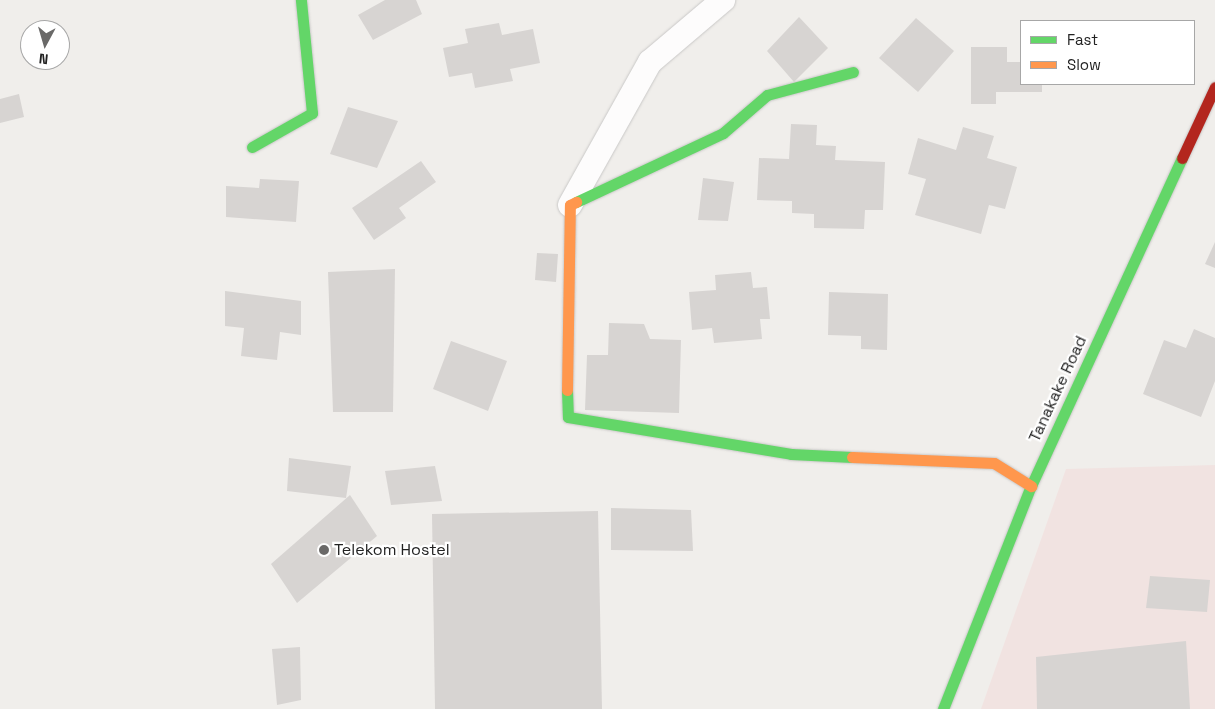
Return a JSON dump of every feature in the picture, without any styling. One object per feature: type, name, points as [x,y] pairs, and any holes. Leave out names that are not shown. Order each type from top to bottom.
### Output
[{"type":"street","points":[[252,147],[312,113],[301,0]]},
{"type":"street","points":[[723,0],[650,62],[570,205],[565,353],[568,417],[791,454],[994,463],[1031,486]]},
{"type":"street","points":[[570,205],[722,133],[767,95],[853,72]]},
{"type":"street","name":"Tanakake Road","points":[[943,709],[1031,486],[1215,87]]},
{"type":"shaded area","points":[[1215,465],[1215,709],[981,709],[1066,469]]},
{"type":"building","points":[[385,0],[416,0],[422,14],[373,40],[358,15]]},
{"type":"building","points":[[799,17],[828,48],[794,82],[767,51]]},
{"type":"building","points":[[916,18],[954,51],[918,92],[879,58]]},
{"type":"building","points":[[499,23],[502,35],[533,29],[540,63],[510,69],[513,81],[475,88],[472,73],[449,77],[443,48],[468,43],[465,29]]},
{"type":"building","points":[[971,47],[1007,47],[1007,62],[1020,62],[1020,85],[1042,85],[1042,92],[996,92],[996,104],[971,104]]},
{"type":"building","points":[[19,94],[24,117],[0,123],[0,99]]},
{"type":"building","points":[[348,107],[398,121],[377,168],[330,154]]},
{"type":"building","points":[[791,124],[817,125],[816,145],[836,146],[835,160],[885,162],[883,210],[865,210],[864,229],[814,228],[814,214],[792,213],[792,201],[757,200],[759,158],[789,159]]},
{"type":"building","points":[[963,127],[994,136],[987,158],[1017,167],[1005,209],[989,205],[981,234],[915,215],[926,179],[908,174],[918,138],[956,150]]},
{"type":"building","points":[[421,161],[436,182],[399,208],[406,218],[374,240],[352,208]]},
{"type":"building","points":[[703,178],[734,182],[728,221],[698,220]]},
{"type":"building","points":[[260,179],[299,181],[296,222],[226,217],[226,186],[259,188]]},
{"type":"building","points":[[1215,242],[1215,268],[1205,264]]},
{"type":"building","points":[[537,253],[558,254],[556,282],[535,280]]},
{"type":"building","points":[[395,269],[393,412],[333,412],[328,272]]},
{"type":"building","points":[[751,272],[753,288],[767,287],[770,319],[760,319],[762,339],[714,343],[712,328],[692,330],[689,292],[716,290],[715,275]]},
{"type":"building","points":[[225,291],[301,301],[301,335],[280,332],[277,360],[241,356],[244,328],[225,326]]},
{"type":"building","points":[[829,292],[888,294],[887,350],[861,349],[861,336],[828,335]]},
{"type":"building","points":[[609,323],[644,324],[650,339],[681,340],[679,413],[585,410],[587,355],[608,355]]},
{"type":"building","points":[[1194,329],[1215,338],[1215,381],[1201,417],[1143,394],[1164,340],[1186,348]]},
{"type":"building","points":[[451,341],[507,361],[488,411],[433,389]]},
{"type":"building","points":[[289,458],[351,466],[346,498],[287,491]]},
{"type":"building","points":[[435,466],[442,501],[391,505],[385,471]]},
{"type":"building","name":"Telekom Hostel","points":[[350,495],[377,536],[297,603],[271,564]]},
{"type":"building","points":[[611,508],[691,510],[693,551],[611,550]]},
{"type":"building","points":[[598,511],[602,709],[435,709],[432,514]]},
{"type":"building","points":[[1150,576],[1210,580],[1207,612],[1146,608]]},
{"type":"building","points":[[1186,641],[1190,709],[1037,709],[1036,657]]},
{"type":"building","points":[[300,647],[301,700],[277,705],[272,649]]},
{"type":"traffic: fast","points":[[252,147],[312,113],[301,0]]},
{"type":"traffic: fast","points":[[576,202],[723,133],[767,95],[853,72]]},
{"type":"traffic: fast","points":[[943,709],[1031,486],[1182,158]]},
{"type":"traffic: fast","points":[[567,390],[568,417],[791,454],[852,457]]},
{"type":"traffic: slow","points":[[567,390],[570,205],[576,202]]},
{"type":"traffic: slow","points":[[852,457],[994,463],[1031,486]]},
{"type":"traffic: jam","points":[[1182,158],[1215,87]]},
{"type":"place","name":"Telekom Hostel","points":[[324,550]]}]
